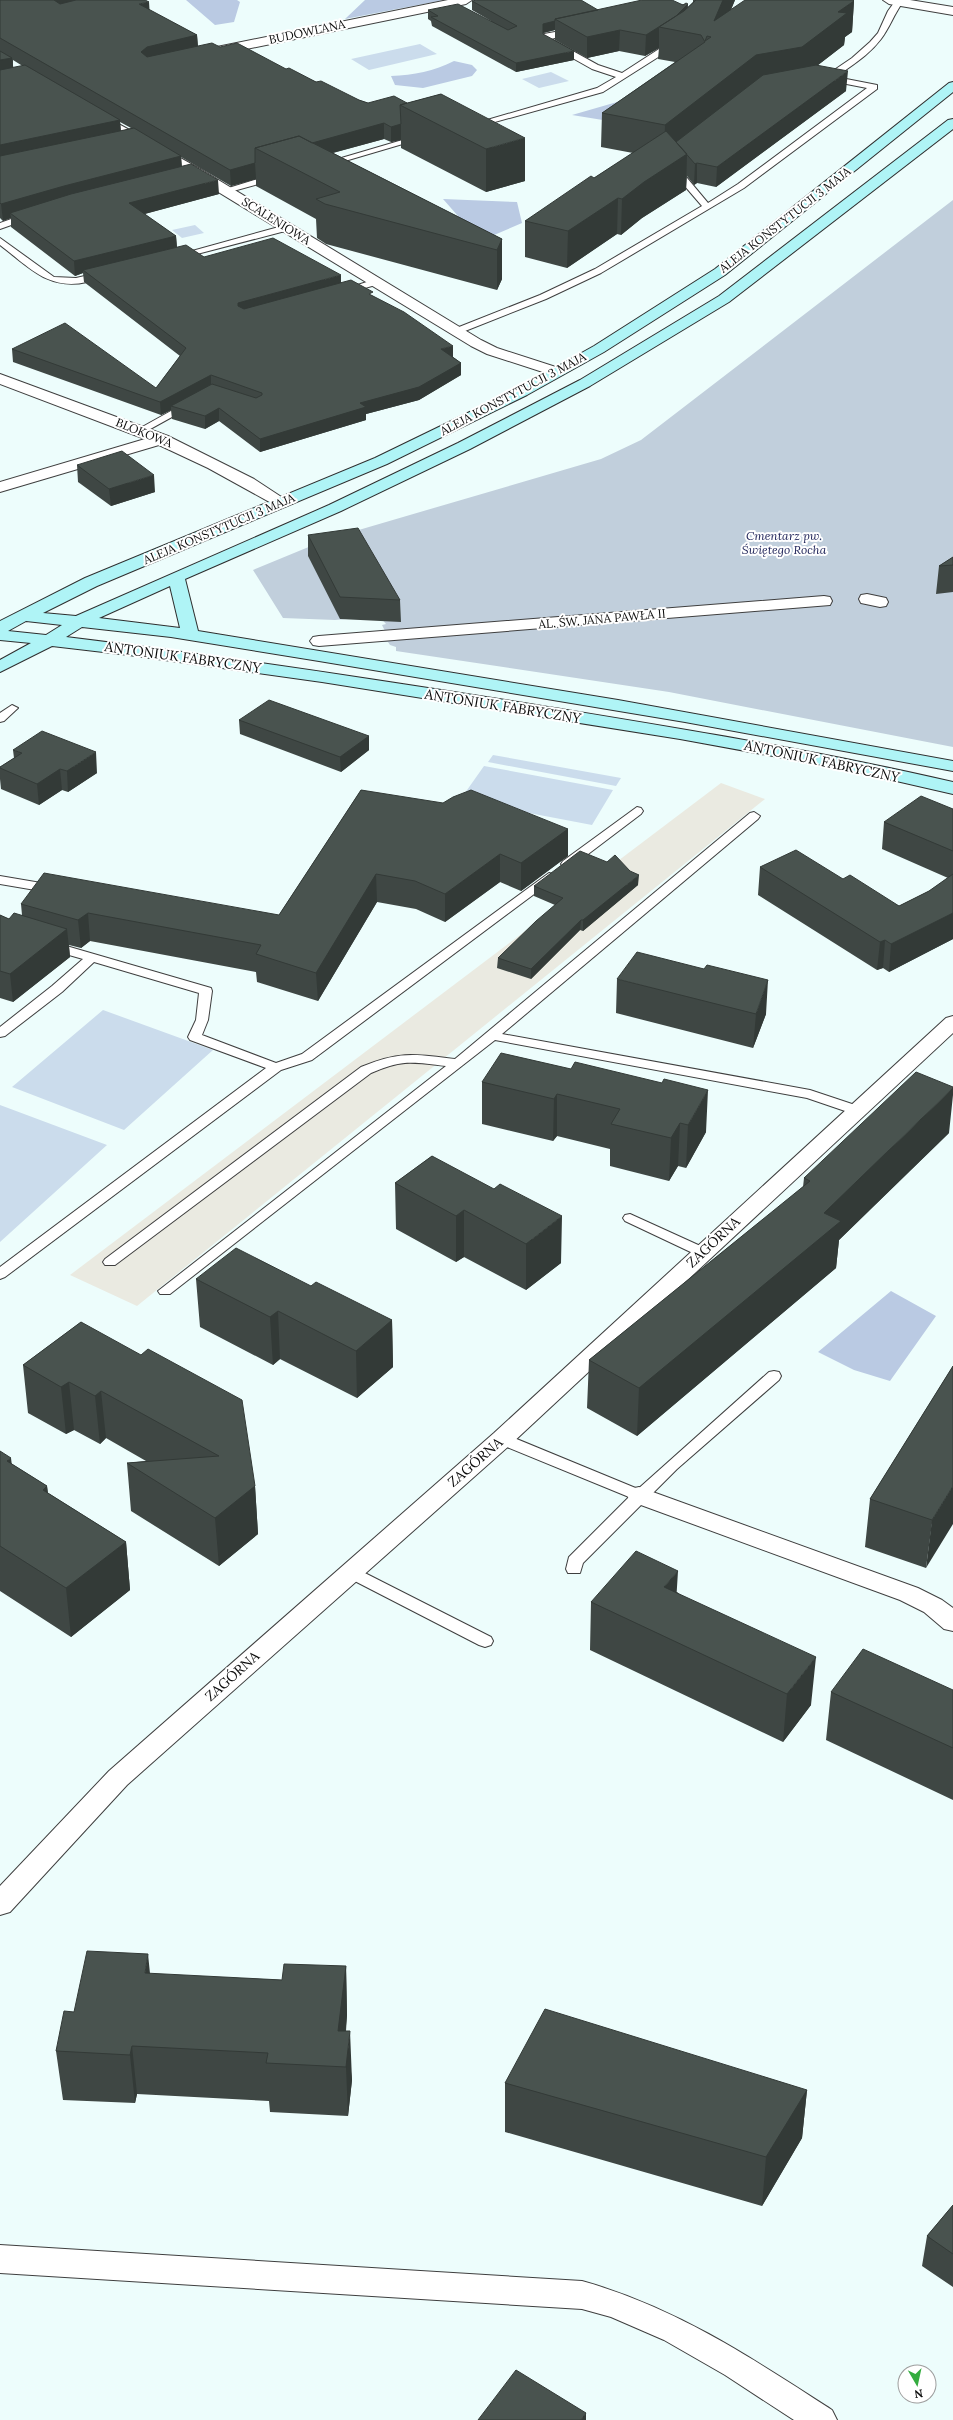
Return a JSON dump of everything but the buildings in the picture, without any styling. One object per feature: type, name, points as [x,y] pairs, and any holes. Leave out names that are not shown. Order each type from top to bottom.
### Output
[{"type":"main road","name":"ALEJA KONSTYTUCJI 3 MAJA","points":[[0,628],[91,582],[395,455],[599,349],[720,272],[814,199],[953,86]]},
{"type":"main road","name":"ALEJA KONSTYTUCJI 3 MAJA","points":[[0,667],[50,640],[81,620],[123,600],[335,508],[464,446],[585,383],[724,299],[953,122]]},
{"type":"main road","points":[[176,578],[190,635]]},
{"type":"main road","points":[[0,613],[23,616]]},
{"type":"main road","name":"ANTONIUK FABRYCZNY","points":[[23,616],[81,620],[269,647],[617,704],[953,766]]},
{"type":"main road","name":"ANTONIUK FABRYCZNY","points":[[0,635],[254,666],[759,747],[953,788]]},
{"type":"main road","points":[[254,666],[269,647]]},
{"type":"street","points":[[894,1],[953,11]]},
{"type":"street","name":"BUDOWLANA","points":[[203,54],[450,3],[464,5]]},
{"type":"street","name":"SCALENIOWA","points":[[84,108],[197,172],[286,228],[492,351],[557,372]]},
{"type":"street","points":[[112,143],[135,138]]},
{"type":"street","name":"BLOKOWA","points":[[0,379],[162,439],[281,502]]},
{"type":"street","points":[[0,487],[162,439]]},
{"type":"street","name":"AL. ŚW. JANA PAWŁA II","points":[[319,641],[824,601]]},
{"type":"street","name":"ZAGÓRNA","points":[[0,1904],[118,1778],[502,1439],[702,1252],[953,1022]]},
{"type":"street","points":[[639,1494],[909,1594],[933,1606],[953,1622]]},
{"type":"street","points":[[0,2259],[582,2295],[621,2304],[644,2314],[734,2365],[821,2420]]},
{"type":"lane","points":[[830,78],[877,40],[887,25],[889,11],[894,1]]},
{"type":"lane","points":[[466,127],[600,90],[679,40],[694,25],[678,11]]},
{"type":"lane","points":[[584,27],[547,36],[547,40],[595,67],[622,76]]},
{"type":"lane","points":[[242,45],[255,53]]},
{"type":"lane","points":[[457,331],[543,297],[598,271],[741,186],[874,87],[830,78],[816,81]]},
{"type":"lane","points":[[318,165],[425,137]]},
{"type":"lane","points":[[674,157],[668,162],[707,206]]},
{"type":"lane","points":[[182,176],[197,172]]},
{"type":"lane","points":[[226,190],[279,176]]},
{"type":"lane","points":[[0,226],[34,215]]},
{"type":"lane","points":[[166,259],[286,228]]},
{"type":"lane","points":[[0,241],[51,279],[57,281],[77,282],[114,272]]},
{"type":"lane","points":[[332,294],[376,282]]},
{"type":"lane","points":[[140,431],[199,399]]},
{"type":"lane","points":[[0,719],[12,708]]},
{"type":"lane","points":[[0,1274],[276,1067],[307,1057],[637,811]]},
{"type":"lane","points":[[165,1291],[492,1036],[754,816]]},
{"type":"lane","points":[[0,880],[65,891]]},
{"type":"lane","points":[[39,942],[206,990],[202,1020],[195,1037],[276,1067]]},
{"type":"lane","points":[[0,1033],[57,989],[91,958]]},
{"type":"lane","points":[[492,1036],[810,1094],[856,1110]]},
{"type":"lane","points":[[110,1262],[366,1070],[389,1060],[411,1058],[457,1063]]},
{"type":"lane","points":[[630,1218],[702,1252]]},
{"type":"lane","points":[[574,1569],[575,1561],[639,1494],[709,1430],[774,1376]]},
{"type":"lane","points":[[502,1439],[639,1494]]},
{"type":"lane","points":[[351,1572],[485,1641]]},
{"type":"shaded area","points":[[186,0],[237,0],[240,2],[234,22],[215,25]]},
{"type":"shaded area","points":[[365,0],[444,0],[345,19]]},
{"type":"shaded area","points":[[420,44],[437,54],[369,70],[351,59]]},
{"type":"shaded area","points":[[454,61],[472,65],[477,70],[472,76],[423,88],[395,85],[391,76],[424,72]]},
{"type":"shaded area","points":[[551,72],[569,81],[539,88],[522,79]]},
{"type":"shaded area","points":[[624,100],[615,122],[572,115]]},
{"type":"shaded area","points":[[443,199],[517,202],[522,223],[480,241]]},
{"type":"shaded area","points":[[195,225],[204,233],[182,238],[172,230]]},
{"type":"shaded area","points":[[493,755],[621,778],[616,786],[488,762]]},
{"type":"shaded area","points":[[484,766],[613,790],[592,825],[460,800]]},
{"type":"shaded area","points":[[721,783],[765,799],[137,1306],[70,1275]]},
{"type":"shaded area","points":[[103,1010],[213,1050],[124,1130],[12,1087]]},
{"type":"shaded area","points":[[0,1105],[107,1145],[0,1242]]},
{"type":"shaded area","points":[[891,1291],[936,1316],[890,1381],[854,1370],[818,1352]]},
{"type":"green space","name":"Cmentarz pw. Świętego Rocha","points":[[953,200],[953,747],[669,692],[396,651],[396,647],[390,645],[388,642],[382,642],[380,637],[385,631],[382,625],[386,624],[379,616],[335,620],[283,618],[253,570],[328,539],[601,459],[641,440]]}]
